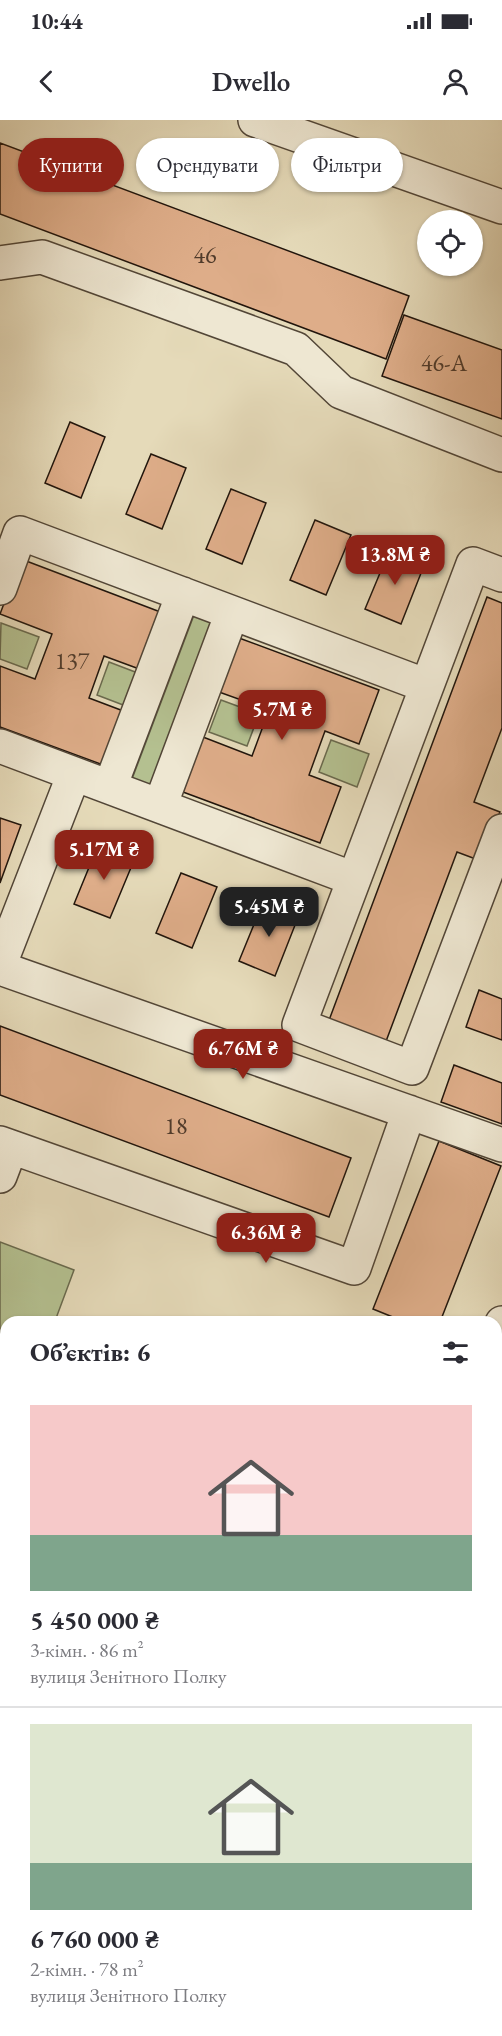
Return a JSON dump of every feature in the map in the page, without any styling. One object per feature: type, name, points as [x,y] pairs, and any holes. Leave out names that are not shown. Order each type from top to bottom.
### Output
[{"type":"street","points":[[255,120],[502,207]]},
{"type":"street","points":[[0,263],[42,257],[296,349],[341,392],[502,454]]},
{"type":"street","points":[[0,588],[20,533],[427,686]]},
{"type":"street","points":[[501,836],[412,1068],[298,1025],[473,564],[502,575]]},
{"type":"street","points":[[110,788],[183,594]]},
{"type":"street","points":[[160,806],[232,613]]},
{"type":"street","points":[[0,746],[354,879]]},
{"type":"street","points":[[74,774],[0,966],[502,1145]]},
{"type":"street","points":[[4,1155],[354,1268],[409,1112]]},
{"type":"green space","points":[[194,615],[217,624],[155,788],[132,779]]},
{"type":"green space","points":[[1,623],[39,637],[27,669],[0,659]]},
{"type":"green space","points":[[109,662],[143,675],[131,708],[97,695]]},
{"type":"green space","points":[[221,700],[259,714],[247,746],[209,732]]},
{"type":"green space","points":[[331,740],[369,754],[357,787],[319,772]]},
{"type":"green space","points":[[0,1242],[74,1270],[57,1316],[0,1316]]},
{"type":"building","points":[[0,143],[18,150],[18,192],[124,192],[124,189],[409,296],[386,359],[0,214]]},
{"type":"building","points":[[404,315],[502,350],[502,419],[382,376]]},
{"type":"building","points":[[70,422],[105,437],[81,498],[45,483]]},
{"type":"building","points":[[151,454],[186,468],[162,529],[126,514]]},
{"type":"building","points":[[231,489],[266,503],[242,564],[206,549]]},
{"type":"building","points":[[315,520],[351,535],[326,595],[290,580]]},
{"type":"building","points":[[390,549],[425,563],[401,624],[365,609]]},
{"type":"building","points":[[21,559],[163,613],[142,670],[104,656],[89,698],[126,712],[106,766],[0,727],[0,666],[35,679],[52,634],[0,614]]},
{"type":"building","points":[[487,597],[502,603],[502,728],[474,802],[500,812],[481,861],[457,852],[385,1044],[328,1023]]},
{"type":"building","points":[[239,638],[379,690],[359,744],[325,731],[309,775],[341,787],[320,843],[183,792],[203,737],[252,756],[269,710],[219,692]]},
{"type":"building","points":[[0,818],[21,825],[0,883]]},
{"type":"building","points":[[99,843],[135,858],[110,918],[74,904]]},
{"type":"building","points":[[181,873],[217,887],[192,948],[156,933]]},
{"type":"building","points":[[264,900],[299,915],[275,976],[239,961]]},
{"type":"building","points":[[479,990],[502,999],[502,1040],[466,1027]]},
{"type":"building","points":[[0,1026],[351,1158],[329,1217],[0,1095]]},
{"type":"building","points":[[454,1065],[502,1083],[502,1124],[441,1102]]},
{"type":"building","points":[[439,1141],[501,1166],[442,1316],[390,1316],[373,1309]]}]
